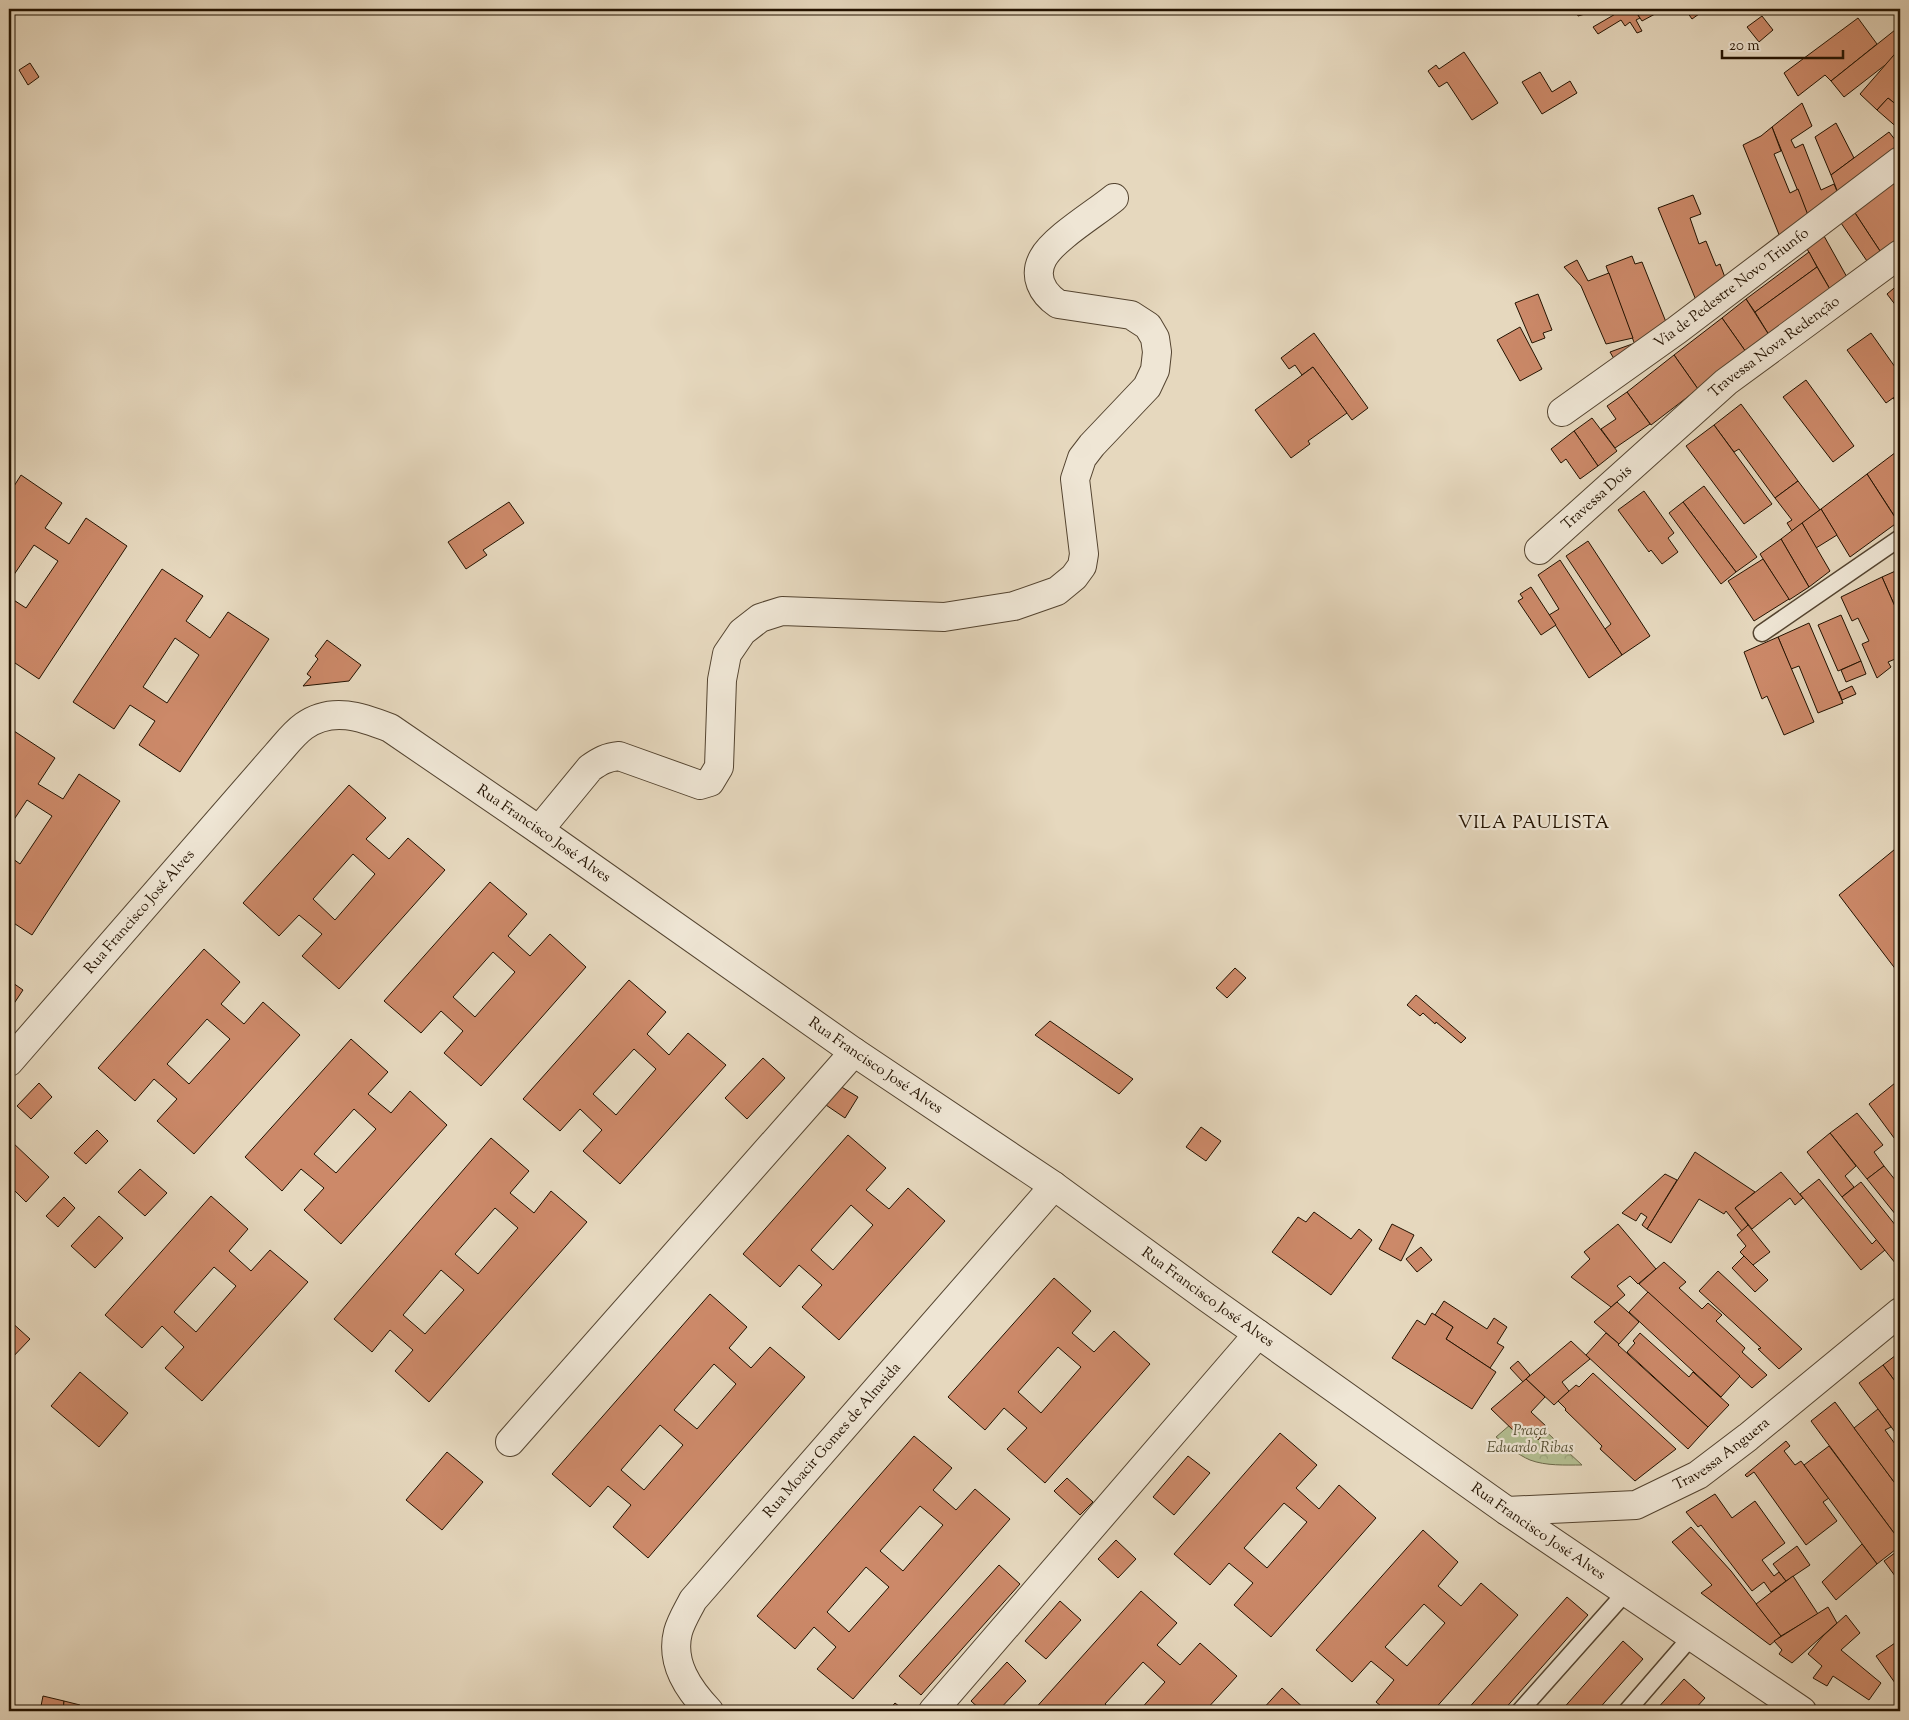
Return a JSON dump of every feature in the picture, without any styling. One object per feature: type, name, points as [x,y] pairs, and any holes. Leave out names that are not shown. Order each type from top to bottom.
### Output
[{"type":"street","name":"Via de Pedestre Novo Triunfo","points":[[1562,412],[1677,330],[1900,161]]},
{"type":"street","points":[[539,830],[590,768],[600,760],[610,757],[619,756],[700,785],[710,782],[719,767],[722,680],[727,654],[742,632],[760,618],[782,611],[944,617],[1014,606],[1057,591],[1074,577],[1082,566],[1084,554],[1075,480],[1082,458],[1147,387],[1155,370],[1157,352],[1155,338],[1148,326],[1131,315],[1058,304],[1048,298],[1041,287],[1038,274],[1043,258],[1057,242],[1114,198]]},
{"type":"street","name":"Travessa Nova Redenção","points":[[1655,446],[1726,382],[1900,254]]},
{"type":"street","name":"Travessa Dois","points":[[1539,550],[1655,446]]},
{"type":"street","name":"Rua Francisco José Alves","points":[[9,1062],[277,754],[304,726],[323,717],[344,714],[367,718],[390,728],[539,830],[854,1052],[1054,1186],[1506,1511],[1802,1711]]},
{"type":"street","points":[[510,1442],[854,1052]]},
{"type":"street","name":"Rua Moacir Gomes de Almeida","points":[[709,1711],[693,1694],[682,1673],[677,1654],[678,1632],[693,1600],[1054,1186]]},
{"type":"street","name":"Travessa Anguera","points":[[1506,1511],[1636,1505],[1698,1475],[1748,1437],[1900,1312]]},
{"type":"street","points":[[933,1711],[1258,1334]]},
{"type":"lane","points":[[1762,633],[1900,538]]},
{"type":"lane","points":[[1520,1711],[1626,1592]]},
{"type":"lane","points":[[1627,1711],[1692,1636]]},
{"type":"green space","name":"Praça Eduardo Ribas","points":[[1525,1412],[1582,1465],[1536,1462],[1517,1453],[1496,1437]]},
{"type":"building","points":[[1576,9],[1591,9],[1592,12],[1578,16]]},
{"type":"building","points":[[1624,9],[1634,9],[1640,18],[1636,20],[1642,31],[1637,33],[1630,22],[1625,26],[1621,20],[1598,34],[1593,27]]},
{"type":"building","points":[[1634,9],[1652,9],[1655,14],[1642,21]]},
{"type":"building","points":[[1685,9],[1706,9],[1692,19]]},
{"type":"building","points":[[1762,16],[1773,30],[1759,42],[1747,27]]},
{"type":"building","points":[[1858,18],[1877,44],[1831,81],[1825,75],[1798,96],[1784,73]]},
{"type":"building","points":[[1895,30],[1900,34],[1900,48],[1889,62],[1844,97],[1831,81]]},
{"type":"building","points":[[1900,48],[1900,103],[1898,106],[1888,98],[1877,110],[1860,94]]},
{"type":"building","points":[[1464,52],[1498,103],[1472,120],[1447,82],[1439,87],[1428,71],[1436,65],[1439,69]]},
{"type":"building","points":[[30,63],[39,77],[28,85],[19,70]]},
{"type":"building","points":[[1540,72],[1552,92],[1570,81],[1577,93],[1542,114],[1522,82]]},
{"type":"building","points":[[1888,98],[1898,106],[1900,103],[1900,130],[1877,110]]},
{"type":"building","points":[[1802,103],[1812,126],[1791,140],[1795,148],[1803,144],[1821,190],[1834,184],[1842,203],[1810,221],[1772,127]]},
{"type":"building","points":[[1836,123],[1854,158],[1831,175],[1815,137]]},
{"type":"building","points":[[1772,127],[1781,151],[1774,154],[1790,193],[1798,189],[1811,223],[1780,237],[1743,145],[1761,136]]},
{"type":"building","points":[[1889,132],[1900,146],[1900,156],[1842,203],[1831,175]]},
{"type":"building","points":[[1900,178],[1900,193],[1893,183]]},
{"type":"building","points":[[1893,183],[1900,193],[1900,241],[1882,254],[1855,213]]},
{"type":"building","points":[[1693,195],[1701,214],[1690,218],[1699,244],[1706,241],[1716,266],[1720,264],[1730,291],[1698,305],[1658,208]]},
{"type":"building","points":[[1855,213],[1882,254],[1869,264],[1841,223]]},
{"type":"building","points":[[1824,236],[1848,279],[1831,291],[1807,249]]},
{"type":"building","points":[[1809,252],[1817,267],[1755,312],[1746,299]]},
{"type":"building","points":[[1632,256],[1635,264],[1642,262],[1670,332],[1635,345],[1606,266]]},
{"type":"building","points":[[1577,260],[1588,281],[1609,273],[1633,338],[1606,344],[1581,286],[1564,267]]},
{"type":"building","points":[[1817,267],[1831,291],[1769,335],[1755,312]]},
{"type":"building","points":[[1900,283],[1900,311],[1887,294]]},
{"type":"building","points":[[1538,294],[1552,330],[1543,333],[1545,338],[1532,343],[1515,303]]},
{"type":"building","points":[[1746,299],[1769,335],[1746,352],[1722,318]]},
{"type":"building","points":[[1722,318],[1746,352],[1698,389],[1674,355]]},
{"type":"building","points":[[1520,327],[1542,369],[1520,381],[1497,340]]},
{"type":"building","points":[[1314,333],[1368,408],[1352,420],[1313,367],[1302,375],[1295,365],[1289,369],[1281,358]]},
{"type":"building","points":[[1871,333],[1900,374],[1900,393],[1886,403],[1847,350]]},
{"type":"building","points":[[1635,343],[1639,355],[1620,369],[1610,352]]},
{"type":"building","points":[[1674,355],[1698,389],[1651,425],[1627,392]]},
{"type":"building","points":[[1313,367],[1347,413],[1308,441],[1310,444],[1291,458],[1255,410]]},
{"type":"building","points":[[1806,380],[1854,446],[1833,462],[1783,397]]},
{"type":"building","points":[[1627,392],[1650,424],[1615,448],[1601,429],[1616,419],[1607,406]]},
{"type":"building","points":[[1900,393],[1900,404],[1899,405],[1893,398]]},
{"type":"building","points":[[1741,404],[1798,481],[1775,498],[1739,449],[1734,452],[1714,425]]},
{"type":"building","points":[[1592,418],[1617,451],[1598,466],[1574,431]]},
{"type":"building","points":[[1714,425],[1772,504],[1744,524],[1686,446]]},
{"type":"building","points":[[1574,431],[1598,466],[1580,479],[1566,459],[1561,463],[1551,449]]},
{"type":"building","points":[[1900,449],[1900,523],[1899,523],[1867,474]]},
{"type":"building","points":[[1867,474],[1898,522],[1850,557],[1821,509]]},
{"type":"building","points":[[21,475],[62,503],[45,528],[69,544],[86,518],[127,546],[39,679],[9,659],[9,636],[14,628],[9,625],[9,597],[26,608],[58,561],[34,545],[9,582],[9,494]]},
{"type":"building","points":[[1798,481],[1820,510],[1792,531],[1787,523],[1792,520],[1775,498]]},
{"type":"building","points":[[1704,486],[1757,557],[1736,572],[1683,502]]},
{"type":"building","points":[[1644,491],[1674,533],[1668,538],[1678,552],[1662,564],[1651,550],[1649,552],[1618,510]]},
{"type":"building","points":[[509,502],[524,523],[483,550],[487,555],[466,569],[448,542]]},
{"type":"building","points":[[1683,502],[1736,572],[1721,584],[1669,513]]},
{"type":"building","points":[[1821,509],[1837,535],[1816,548],[1802,523]]},
{"type":"building","points":[[1802,523],[1830,571],[1809,587],[1781,539]]},
{"type":"building","points":[[1781,539],[1809,587],[1789,600],[1760,554]]},
{"type":"building","points":[[1588,541],[1650,636],[1622,655],[1605,629],[1611,624],[1566,556]]},
{"type":"building","points":[[1763,559],[1789,599],[1754,621],[1728,581]]},
{"type":"building","points":[[1560,560],[1622,655],[1589,678],[1549,615],[1559,609],[1538,575]]},
{"type":"building","points":[[162,569],[203,596],[186,621],[210,638],[228,612],[269,639],[180,772],[139,745],[155,721],[130,705],[114,729],[73,702]],"holes":[[[175,638],[199,655],[167,703],[143,687]]]},
{"type":"building","points":[[1900,569],[1900,618],[1882,577]]},
{"type":"building","points":[[1882,577],[1900,618],[1900,657],[1888,662],[1891,667],[1877,678],[1862,644],[1869,641],[1858,618],[1852,621],[1841,597]]},
{"type":"building","points":[[1531,587],[1556,625],[1541,635],[1518,601],[1523,598],[1520,594]]},
{"type":"building","points":[[1841,615],[1861,661],[1838,671],[1818,625]]},
{"type":"building","points":[[1809,623],[1843,703],[1818,713],[1799,666],[1791,669],[1778,637]]},
{"type":"building","points":[[1778,637],[1814,722],[1784,735],[1767,696],[1762,699],[1744,652]]},
{"type":"building","points":[[327,640],[361,665],[349,681],[303,686],[311,677],[307,674],[318,659],[315,656]]},
{"type":"building","points":[[1861,661],[1866,674],[1846,682],[1841,670]]},
{"type":"building","points":[[1852,686],[1856,694],[1842,700],[1839,692]]},
{"type":"building","points":[[14,731],[55,758],[38,784],[63,799],[79,774],[120,801],[32,935],[9,920],[9,856],[20,864],[52,816],[27,800],[9,827],[9,739]]},
{"type":"building","points":[[349,785],[386,818],[366,839],[389,859],[408,838],[445,870],[339,989],[302,956],[322,934],[299,915],[279,936],[243,903]],"holes":[[[353,854],[375,874],[335,920],[313,899]]]},
{"type":"building","points":[[1900,845],[1900,975],[1839,895]]},
{"type":"building","points":[[490,882],[527,914],[508,936],[530,956],[550,934],[586,967],[481,1086],[444,1053],[463,1031],[441,1011],[421,1033],[384,1001]],"holes":[[[493,952],[515,972],[475,1017],[453,997]]]},
{"type":"building","points":[[204,949],[240,982],[221,1004],[244,1024],[263,1002],[300,1035],[194,1154],[157,1121],[177,1099],[154,1079],[135,1101],[98,1068]],"holes":[[[207,1019],[230,1039],[189,1084],[167,1064]]]},
{"type":"building","points":[[1235,968],[1246,978],[1227,998],[1216,988]]},
{"type":"building","points":[[629,980],[666,1012],[647,1034],[669,1055],[688,1033],[726,1065],[620,1184],[583,1151],[602,1130],[580,1109],[560,1131],[523,1099]],"holes":[[[634,1049],[656,1069],[616,1115],[593,1094]]]},
{"type":"building","points":[[13,983],[23,990],[9,1011],[9,987]]},
{"type":"building","points":[[1416,995],[1466,1038],[1461,1043],[1436,1022],[1435,1024],[1423,1013],[1420,1016],[1407,1005]]},
{"type":"building","points":[[1050,1021],[1133,1079],[1119,1094],[1035,1035]]},
{"type":"building","points":[[351,1039],[388,1072],[368,1094],[391,1113],[410,1091],[447,1125],[341,1244],[304,1210],[324,1188],[301,1169],[282,1191],[245,1157]],"holes":[[[354,1109],[376,1129],[336,1173],[314,1154]]]},
{"type":"building","points":[[763,1058],[785,1078],[747,1119],[725,1098]]},
{"type":"building","points":[[1900,1079],[1900,1146],[1869,1104]]},
{"type":"building","points":[[39,1083],[52,1097],[31,1119],[17,1106]]},
{"type":"building","points":[[835,1083],[858,1097],[845,1118],[823,1103]]},
{"type":"building","points":[[1857,1113],[1883,1145],[1874,1152],[1884,1166],[1867,1179],[1830,1133]]},
{"type":"building","points":[[1201,1127],[1221,1141],[1206,1161],[1186,1147]]},
{"type":"building","points":[[97,1130],[108,1141],[86,1164],[74,1153]]},
{"type":"building","points":[[1830,1133],[1856,1166],[1845,1176],[1854,1187],[1842,1197],[1807,1152]]},
{"type":"building","points":[[848,1135],[886,1168],[866,1190],[889,1209],[908,1188],[945,1221],[839,1340],[802,1307],[822,1285],[799,1265],[780,1287],[743,1254]],"holes":[[[851,1205],[873,1225],[833,1270],[811,1250]]]},
{"type":"building","points":[[491,1138],[529,1171],[510,1193],[534,1213],[551,1191],[587,1222],[429,1402],[395,1371],[413,1350],[390,1330],[372,1352],[334,1319]],"holes":[[[495,1208],[518,1228],[478,1274],[455,1254]],[[441,1270],[464,1290],[425,1334],[403,1315]]]},
{"type":"building","points":[[12,1142],[49,1177],[26,1202],[9,1185],[9,1146]]},
{"type":"building","points":[[1695,1152],[1755,1192],[1735,1208],[1748,1225],[1742,1231],[1726,1211],[1724,1214],[1699,1199],[1671,1243],[1647,1229]]},
{"type":"building","points":[[1884,1166],[1900,1186],[1900,1220],[1867,1179]]},
{"type":"building","points":[[140,1169],[167,1193],[145,1216],[118,1192]]},
{"type":"building","points":[[1781,1172],[1803,1198],[1795,1205],[1790,1198],[1752,1229],[1735,1208]]},
{"type":"building","points":[[1665,1174],[1677,1180],[1647,1229],[1642,1225],[1647,1217],[1641,1213],[1636,1221],[1622,1213]]},
{"type":"building","points":[[1819,1179],[1872,1244],[1877,1239],[1885,1250],[1861,1270],[1800,1194]]},
{"type":"building","points":[[1861,1182],[1900,1231],[1900,1269],[1842,1197]]},
{"type":"building","points":[[211,1196],[248,1229],[229,1251],[251,1271],[270,1250],[308,1282],[202,1401],[165,1368],[184,1347],[162,1326],[142,1348],[105,1315]],"holes":[[[214,1267],[236,1286],[196,1332],[174,1312]]]},
{"type":"building","points":[[64,1197],[75,1208],[58,1227],[46,1216]]},
{"type":"building","points":[[1314,1212],[1351,1239],[1359,1229],[1372,1240],[1331,1295],[1272,1252],[1298,1217],[1306,1222]]},
{"type":"building","points":[[99,1216],[123,1238],[95,1268],[71,1246]]},
{"type":"building","points":[[1392,1224],[1414,1235],[1401,1261],[1379,1249]]},
{"type":"building","points":[[1618,1224],[1656,1269],[1638,1284],[1630,1276],[1617,1286],[1625,1295],[1611,1307],[1571,1277],[1590,1259],[1584,1252]]},
{"type":"building","points":[[1748,1225],[1770,1252],[1753,1265],[1740,1252],[1746,1246],[1737,1235]]},
{"type":"building","points":[[1421,1247],[1432,1260],[1417,1272],[1406,1259]]},
{"type":"building","points":[[1744,1256],[1768,1280],[1755,1292],[1732,1268]]},
{"type":"building","points":[[1664,1262],[1686,1282],[1679,1288],[1702,1309],[1708,1303],[1722,1315],[1716,1321],[1745,1348],[1742,1352],[1767,1375],[1752,1388],[1639,1284]]},
{"type":"building","points":[[1718,1271],[1802,1349],[1779,1369],[1758,1349],[1761,1348],[1699,1291]]},
{"type":"building","points":[[1054,1278],[1091,1311],[1072,1333],[1094,1352],[1114,1331],[1150,1364],[1045,1483],[1007,1449],[1027,1428],[1004,1408],[985,1430],[948,1397]],"holes":[[[1058,1347],[1081,1367],[1041,1413],[1018,1392]]]},
{"type":"building","points":[[1648,1292],[1740,1376],[1721,1397],[1629,1312]]},
{"type":"building","points":[[710,1294],[747,1327],[729,1348],[751,1368],[770,1347],[805,1377],[648,1558],[613,1527],[631,1505],[608,1486],[590,1507],[552,1474]],"holes":[[[714,1364],[736,1384],[697,1429],[674,1410]],[[660,1425],[683,1445],[644,1490],[621,1470]]]},
{"type":"building","points":[[1444,1301],[1487,1329],[1494,1318],[1507,1327],[1497,1343],[1504,1347],[1490,1368],[1446,1339],[1453,1327],[1435,1315]]},
{"type":"building","points":[[1617,1302],[1639,1322],[1619,1344],[1594,1322]]},
{"type":"building","points":[[1432,1313],[1453,1327],[1446,1339],[1496,1372],[1472,1409],[1392,1358],[1417,1320],[1425,1325]]},
{"type":"building","points":[[9,1320],[30,1339],[9,1361]]},
{"type":"building","points":[[1606,1333],[1708,1427],[1688,1449],[1586,1355]]},
{"type":"building","points":[[1640,1333],[1689,1377],[1693,1372],[1729,1405],[1708,1427],[1627,1352],[1635,1343],[1633,1341]]},
{"type":"building","points":[[1571,1341],[1590,1359],[1562,1382],[1569,1391],[1554,1405],[1526,1379]]},
{"type":"building","points":[[1900,1352],[1900,1388],[1883,1365]]},
{"type":"building","points":[[1518,1361],[1530,1375],[1523,1382],[1510,1368]]},
{"type":"building","points":[[1883,1365],[1900,1388],[1900,1439],[1859,1383]]},
{"type":"building","points":[[80,1372],[128,1413],[99,1447],[51,1406]]},
{"type":"building","points":[[1593,1373],[1676,1449],[1635,1481],[1600,1449],[1602,1446],[1558,1401],[1576,1385],[1579,1387]]},
{"type":"building","points":[[1526,1379],[1545,1397],[1531,1412],[1548,1428],[1538,1440],[1522,1425],[1515,1432],[1491,1409]]},
{"type":"building","points":[[1835,1402],[1900,1490],[1900,1541],[1811,1421]]},
{"type":"building","points":[[1878,1409],[1891,1427],[1885,1430],[1900,1451],[1900,1490],[1854,1428]]},
{"type":"building","points":[[1280,1433],[1317,1465],[1296,1488],[1319,1509],[1339,1485],[1376,1518],[1271,1637],[1234,1605],[1253,1583],[1229,1563],[1210,1585],[1174,1554]],"holes":[[[1284,1503],[1307,1522],[1267,1568],[1244,1548]]]},
{"type":"building","points":[[914,1436],[952,1468],[933,1490],[956,1510],[975,1489],[1010,1519],[853,1699],[817,1669],[836,1647],[814,1627],[795,1649],[757,1616]],"holes":[[[920,1506],[943,1525],[903,1571],[880,1551]],[[866,1567],[889,1587],[849,1632],[827,1612]]]},
{"type":"building","points":[[1786,1441],[1790,1446],[1784,1451],[1795,1465],[1801,1461],[1829,1498],[1823,1502],[1837,1521],[1806,1545],[1754,1472],[1747,1477],[1745,1475]]},
{"type":"building","points":[[1829,1446],[1900,1541],[1900,1546],[1877,1564],[1804,1465]]},
{"type":"building","points":[[447,1452],[483,1482],[442,1530],[406,1500]]},
{"type":"building","points":[[1188,1456],[1210,1473],[1174,1515],[1153,1497]]},
{"type":"building","points":[[1067,1478],[1093,1502],[1080,1515],[1054,1491]]},
{"type":"building","points":[[1715,1494],[1732,1518],[1755,1501],[1785,1543],[1762,1560],[1774,1576],[1779,1572],[1786,1581],[1771,1592],[1764,1582],[1752,1591],[1701,1525],[1698,1527],[1686,1512]]},
{"type":"building","points":[[1691,1527],[1731,1571],[1781,1636],[1770,1645],[1701,1593],[1712,1585],[1672,1542]]},
{"type":"building","points":[[1423,1530],[1458,1562],[1438,1586],[1461,1606],[1481,1583],[1518,1615],[1433,1711],[1387,1711],[1376,1702],[1394,1680],[1371,1661],[1352,1682],[1316,1650]],"holes":[[[1424,1604],[1445,1623],[1407,1666],[1385,1647]]]},
{"type":"building","points":[[1116,1540],[1136,1559],[1118,1578],[1098,1559]]},
{"type":"building","points":[[1862,1544],[1877,1564],[1836,1600],[1822,1582]]},
{"type":"building","points":[[1797,1546],[1810,1565],[1786,1581],[1773,1564]]},
{"type":"building","points":[[1900,1549],[1900,1578],[1898,1580],[1884,1561]]},
{"type":"building","points":[[999,1565],[1020,1584],[921,1695],[899,1676]]},
{"type":"building","points":[[1793,1576],[1818,1614],[1781,1636],[1756,1604]]},
{"type":"building","points":[[1141,1591],[1177,1623],[1157,1645],[1180,1665],[1200,1643],[1237,1676],[1205,1711],[1139,1711],[1165,1682],[1143,1662],[1105,1704],[1113,1711],[1033,1711]]},
{"type":"building","points":[[1567,1597],[1588,1615],[1503,1711],[1466,1711]]},
{"type":"building","points":[[1060,1601],[1081,1620],[1046,1659],[1025,1641]]},
{"type":"building","points":[[1828,1607],[1837,1623],[1792,1663],[1779,1654],[1782,1650],[1774,1641]]},
{"type":"building","points":[[1846,1615],[1860,1633],[1841,1650],[1881,1683],[1869,1700],[1833,1676],[1827,1686],[1813,1678],[1822,1666],[1808,1654],[1823,1636]]},
{"type":"building","points":[[1623,1641],[1643,1659],[1597,1711],[1561,1711]]},
{"type":"building","points":[[1895,1643],[1900,1651],[1900,1690],[1876,1656]]},
{"type":"building","points":[[1007,1662],[1026,1681],[998,1711],[982,1711],[971,1701]]},
{"type":"building","points":[[1684,1679],[1705,1698],[1693,1711],[1655,1711]]},
{"type":"building","points":[[1282,1688],[1307,1711],[1261,1711]]},
{"type":"building","points":[[43,1696],[64,1701],[63,1711],[40,1711]]},
{"type":"building","points":[[64,1701],[80,1705],[79,1711],[63,1711]]},
{"type":"building","points":[[895,1703],[905,1711],[888,1711]]},
{"type":"district","name":"VILA PAULISTA","points":[[1534,824]]}]
